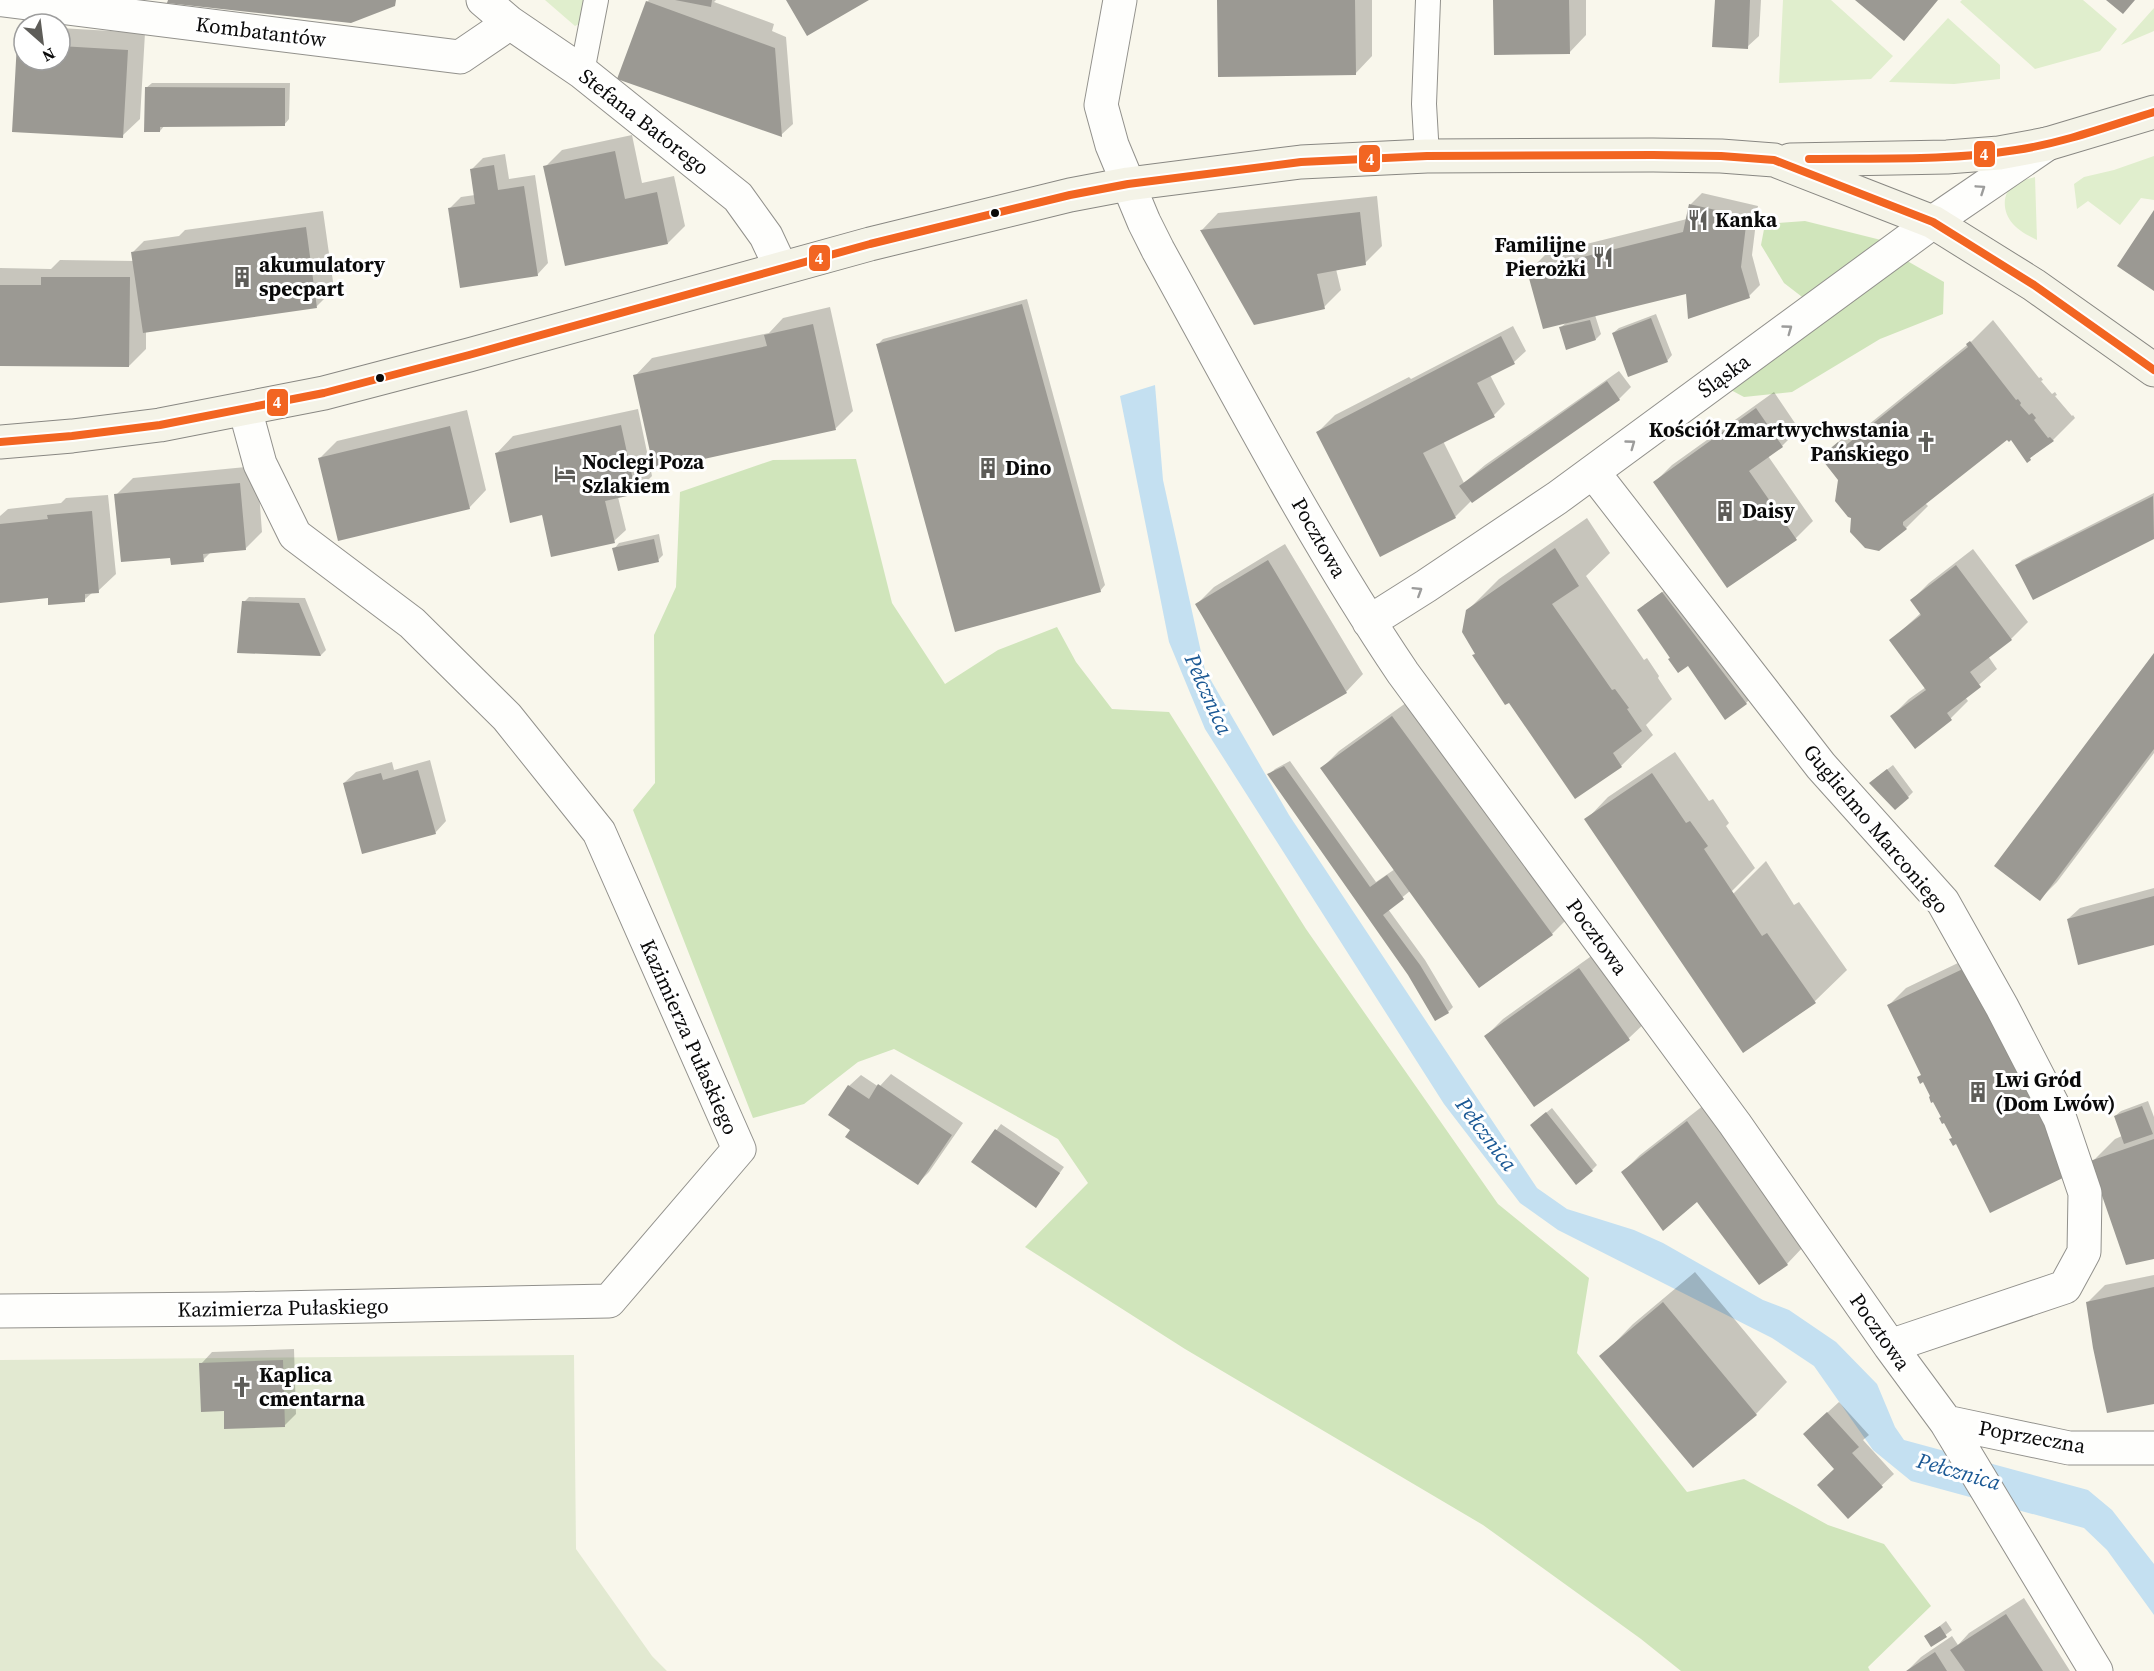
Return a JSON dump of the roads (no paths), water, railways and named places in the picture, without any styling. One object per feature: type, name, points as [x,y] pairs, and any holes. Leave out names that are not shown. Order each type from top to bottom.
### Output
[{"type":"main road","points":[[0,442],[160,425],[324,393],[781,268],[1020,207],[1128,184],[1301,162],[1427,156],[1653,155],[1721,156],[1774,160],[1947,157],[1999,153],[2047,144],[2154,112]]},
{"type":"main road","points":[[1774,160],[1933,222],[2034,285],[2154,370]]},
{"type":"street","name":"Kombatantów","points":[[3,0],[460,57],[510,23]]},
{"type":"street","name":"Stefana Batorego","points":[[483,0],[510,23],[582,72],[738,197],[766,236],[781,268]]},
{"type":"street","name":"Pocztowa","points":[[1120,0],[1101,105],[1112,145],[1144,222],[1316,535],[1368,622],[1428,709],[1735,1124],[1951,1431],[2096,1671]]},
{"type":"street","name":"Śląska","points":[[1368,622],[1426,586],[1593,472],[1933,222],[2047,144]]},
{"type":"street","name":"Kazimierza Pułaskiego","points":[[0,1311],[609,1301],[739,1149],[599,832],[507,717],[420,631],[295,534],[260,465],[244,409]]},
{"type":"street","name":"Guglielmo Marconiego","points":[[1593,472],[1821,766],[1943,902],[2002,1007],[2060,1119],[2085,1193],[2084,1252],[2065,1287],[1890,1346]]},
{"type":"street","name":"Poprzeczna","points":[[1951,1431],[2069,1448],[2154,1448]]},
{"type":"lane","points":[[582,72],[596,0]]},
{"type":"lane","points":[[1427,156],[1424,104],[1428,0]]},
{"type":"water","name":"Pełcznica","points":[[1155,385],[1163,480],[1205,670],[1289,815],[1537,1188],[1567,1209],[1634,1230],[1663,1243],[1763,1300],[1789,1310],[1836,1342],[1877,1384],[1895,1427],[1904,1440],[2088,1490],[2112,1510],[2154,1564],[2154,1615],[2107,1550],[2084,1528],[1911,1481],[1873,1450],[1814,1366],[1772,1338],[1558,1230],[1520,1203],[1444,1104],[1205,729],[1169,642],[1120,396]]},
{"type":"place","name":"Kanka","points":[[1698,220]]},
{"type":"place","name":"Familijne Pierożki","points":[[1603,257]]},
{"type":"place","name":"akumulatory specpart","points":[[242,277]]},
{"type":"place","name":"Kościół Zmartwychwstania Pańskiego","points":[[1926,442]]},
{"type":"place","name":"Dino","points":[[988,468]]},
{"type":"place","name":"Noclegi Poza Szlakiem","points":[[565,474]]},
{"type":"place","name":"Daisy","points":[[1725,511]]},
{"type":"place","name":"Lwi Gród (Dom Lwów)","points":[[1978,1092]]},
{"type":"place","name":"Kaplica cmentarna","points":[[242,1387]]}]
